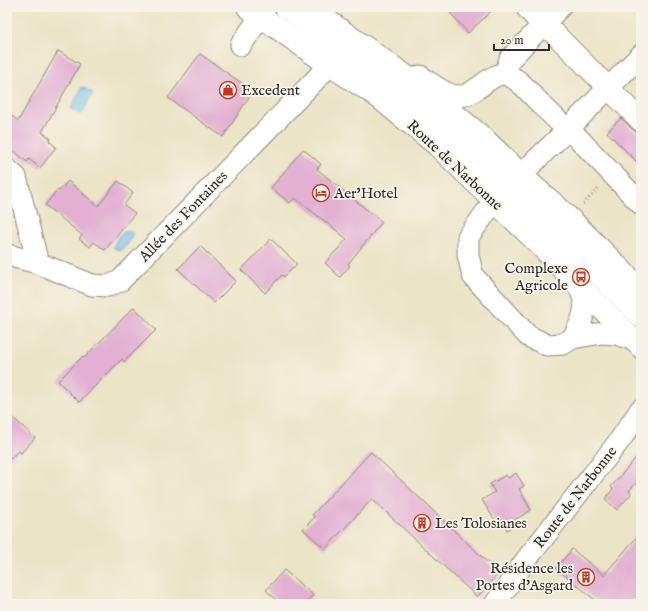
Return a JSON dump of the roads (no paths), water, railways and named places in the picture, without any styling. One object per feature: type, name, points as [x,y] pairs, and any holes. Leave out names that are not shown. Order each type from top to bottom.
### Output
[{"type":"main road","points":[[308,7],[421,87],[482,137],[535,188],[555,204],[641,290]]},
{"type":"main road","name":"Route de Narbonne","points":[[254,12],[328,64],[376,95],[437,144],[638,344]]},
{"type":"street","points":[[285,7],[428,112],[484,162],[641,317]]},
{"type":"street","points":[[526,7],[542,25],[556,35],[641,121]]},
{"type":"street","points":[[505,74],[510,59],[560,7]]},
{"type":"street","points":[[241,45],[254,12]]},
{"type":"street","points":[[360,43],[400,62],[441,90],[450,94],[459,96],[472,92],[496,75],[505,74],[517,80],[567,130],[578,138],[641,204]]},
{"type":"street","points":[[531,165],[641,55]]},
{"type":"street","name":"Allée des Fontaines","points":[[7,255],[38,263],[92,285],[108,286],[120,281],[322,73],[328,64]]},
{"type":"street","points":[[7,169],[16,177],[38,263]]},
{"type":"street","points":[[490,206],[468,237],[468,255],[474,276],[528,336],[547,345],[564,344],[573,338],[602,333],[616,334],[638,344]]},
{"type":"street","points":[[573,338],[584,314],[584,302],[579,286]]},
{"type":"street","name":"Route de Narbonne","points":[[495,604],[526,560],[620,440],[641,409]]},
{"type":"water","points":[[82,87],[93,93],[82,114],[71,109]]},
{"type":"water","points":[[127,230],[133,233],[128,244],[119,251],[113,247],[118,237]]},
{"type":"place","name":"Excedent","points":[[228,90]]},
{"type":"place","name":"Aer'Hotel","points":[[321,193]]},
{"type":"place","name":"Complexe Agricole","points":[[581,277]]},
{"type":"place","name":"Les Tolosianes","points":[[422,523]]},
{"type":"place","name":"Résidence les Portes d'Asgard","points":[[586,577]]}]
